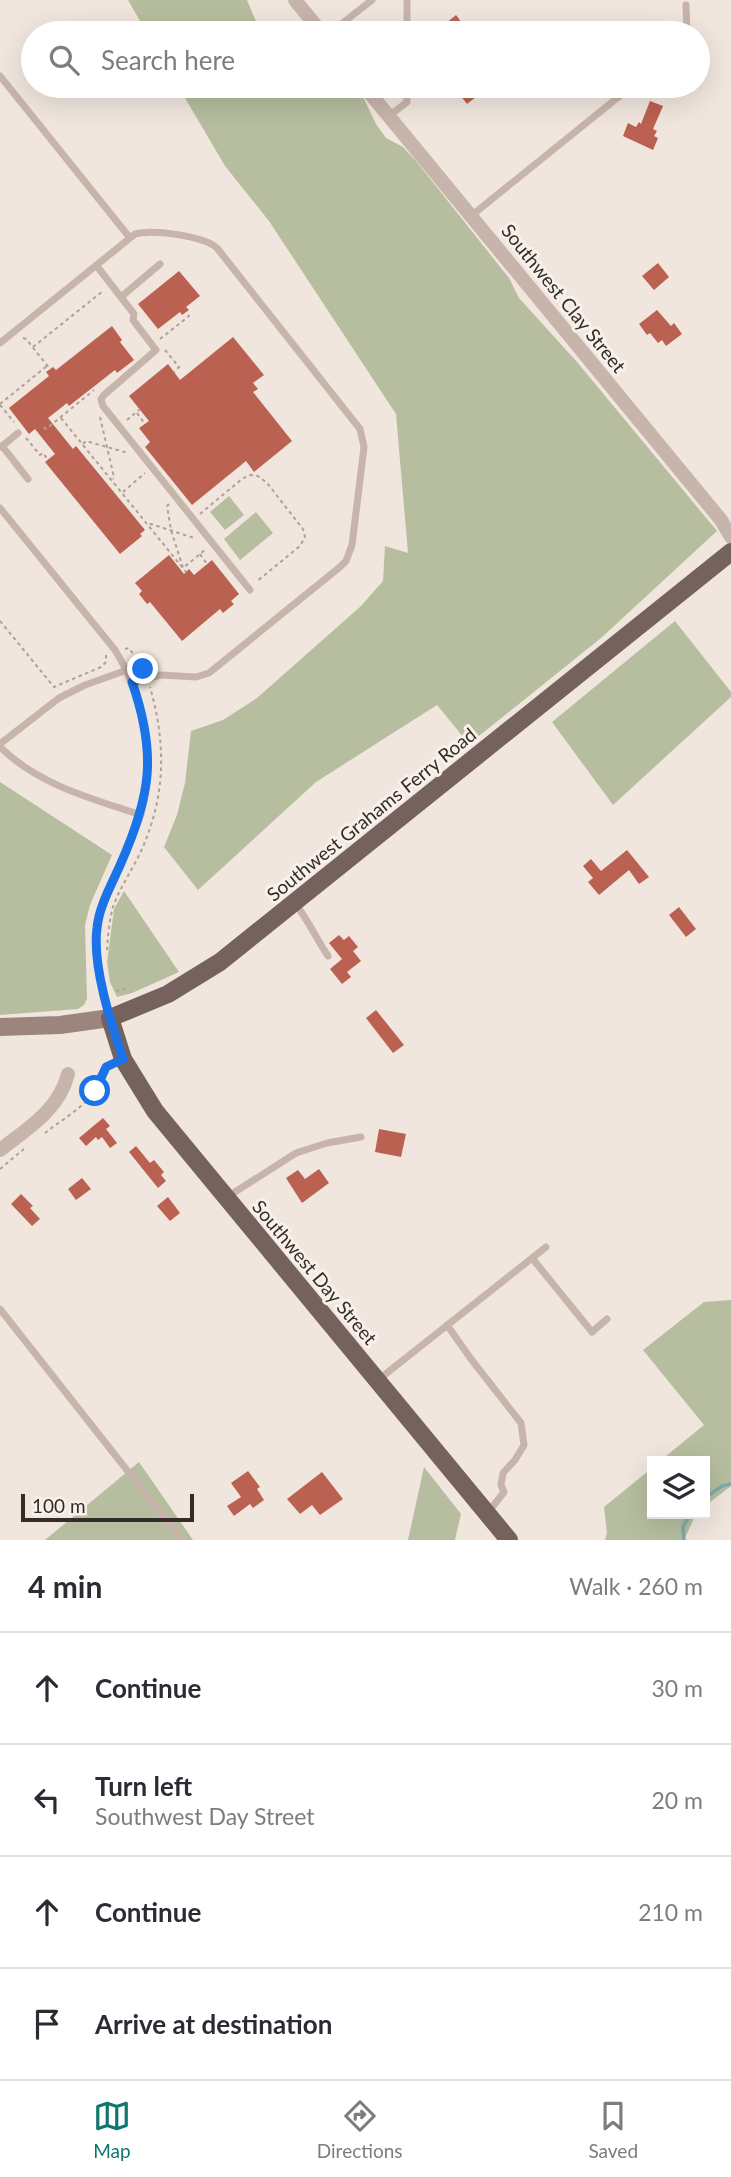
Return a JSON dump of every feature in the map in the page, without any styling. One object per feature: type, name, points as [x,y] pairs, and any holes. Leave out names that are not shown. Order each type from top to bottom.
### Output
[{"type":"main road","name":"Southwest Grahams Ferry Road","points":[[0,1027],[60,1025],[110,1018],[168,994],[204,973],[731,552]]},
{"type":"main road","name":"Southwest Day Street","points":[[110,1018],[123,1059],[155,1111],[509,1540]]},
{"type":"street","points":[[295,0],[312,21]]},
{"type":"street","name":"Southwest Clay Street","points":[[375,98],[720,520],[731,537]]},
{"type":"street","points":[[0,1150],[52,1108],[63,1092],[68,1073]]},
{"type":"lane","points":[[346,21],[373,0]]},
{"type":"lane","points":[[407,0],[407,21]]},
{"type":"lane","points":[[686,5],[687,21]]},
{"type":"lane","points":[[0,76],[130,238]]},
{"type":"lane","points":[[390,116],[407,102],[406,98]]},
{"type":"lane","points":[[471,216],[617,98]]},
{"type":"lane","points":[[0,343],[140,232],[199,239],[212,244],[355,420],[363,437],[352,545],[340,568],[209,673],[196,677],[165,674],[132,682]]},
{"type":"lane","points":[[121,297],[160,264]]},
{"type":"lane","points":[[96,265],[134,314],[135,321],[156,352],[104,395],[101,400],[103,406],[250,589]]},
{"type":"lane","points":[[18,433],[1,447],[28,479]]},
{"type":"lane","points":[[0,508],[116,651],[132,682],[142,717],[148,756],[146,792],[141,815],[103,906],[97,928],[97,960],[110,1018]]},
{"type":"lane","points":[[127,670],[85,684],[59,698],[0,745],[16,762],[48,782],[141,815]]},
{"type":"lane","points":[[295,902],[328,956]]},
{"type":"lane","points":[[227,1198],[296,1153],[327,1143],[361,1137]]},
{"type":"lane","points":[[377,1380],[546,1247]]},
{"type":"lane","points":[[532,1258],[593,1332],[607,1320]]},
{"type":"lane","points":[[0,1309],[182,1540]]},
{"type":"lane","points":[[447,1325],[521,1423],[524,1445],[503,1473],[501,1485],[504,1492],[487,1514]]},
{"type":"path","points":[[33,347],[111,284]]},
{"type":"path","points":[[153,344],[188,316],[186,312]]},
{"type":"path","points":[[22,338],[26,339],[50,369]]},
{"type":"path","points":[[165,349],[179,367],[174,372]]},
{"type":"path","points":[[0,404],[47,366]]},
{"type":"path","points":[[44,427],[46,429],[61,418],[98,387]]},
{"type":"path","points":[[119,426],[140,409]]},
{"type":"path","points":[[136,412],[145,424]]},
{"type":"path","points":[[99,415],[114,477],[111,480]]},
{"type":"path","points":[[61,418],[186,572]]},
{"type":"path","points":[[83,444],[86,441],[144,458]]},
{"type":"path","points":[[122,493],[152,468]]},
{"type":"path","points":[[193,519],[246,476],[258,476],[267,483],[303,529],[305,537],[300,546],[250,589]]},
{"type":"path","points":[[176,498],[167,506],[171,530],[183,568]]},
{"type":"path","points":[[149,526],[151,524],[213,543]]},
{"type":"path","points":[[183,568],[213,543]]},
{"type":"path","points":[[200,554],[207,564]]},
{"type":"path","points":[[0,621],[54,687],[102,667],[106,662],[105,654],[129,648],[139,660],[147,677],[161,735],[161,780],[148,834],[114,905],[106,954]]},
{"type":"path","points":[[111,992],[125,989]]},
{"type":"path","points":[[61,1121],[91,1096],[106,1067],[123,1059]]},
{"type":"green space","points":[[128,0],[247,0],[256,21],[140,21]]},
{"type":"green space","points":[[185,98],[363,98],[386,138],[403,147],[416,161],[509,278],[519,298],[577,362],[717,531],[601,638],[469,744],[437,705],[316,782],[198,890],[164,847],[177,815],[185,783],[191,731],[223,720],[257,698],[361,606],[383,581],[385,546],[408,553],[396,414],[269,221],[225,166]]},
{"type":"green space","points":[[229,496],[244,515],[225,530],[210,512]]},
{"type":"green space","points":[[256,512],[273,533],[240,560],[224,539]]},
{"type":"green space","points":[[675,621],[731,692],[731,697],[613,805],[552,722]]},
{"type":"green space","points":[[0,782],[112,855],[90,905],[85,925],[87,999],[78,1009],[0,1015]]},
{"type":"green space","points":[[124,891],[179,972],[117,997],[110,982],[107,962],[114,909]]},
{"type":"green space","points":[[731,1300],[731,1486],[710,1502],[710,1456],[666,1456],[704,1425],[643,1350],[704,1302]]},
{"type":"green space","points":[[139,1462],[193,1540],[45,1540]]},
{"type":"green space","points":[[424,1467],[461,1514],[455,1540],[408,1540]]},
{"type":"green space","points":[[647,1472],[647,1519],[694,1519],[684,1540],[605,1540],[607,1533],[604,1507]]},
{"type":"building","points":[[456,15],[460,21],[449,21]]},
{"type":"building","points":[[462,98],[475,98],[467,104]]},
{"type":"building","points":[[650,101],[663,106],[653,129],[657,131],[654,136],[658,138],[653,150],[623,136],[628,123],[636,127],[639,122],[641,124]]},
{"type":"building","points":[[658,263],[669,277],[654,290],[642,276]]},
{"type":"building","points":[[179,271],[200,296],[186,307],[189,310],[182,315],[180,312],[158,329],[138,304]]},
{"type":"building","points":[[657,310],[671,326],[674,323],[682,334],[666,346],[662,340],[658,343],[650,333],[647,335],[639,324]]},
{"type":"building","points":[[112,326],[134,360],[117,373],[115,370],[69,406],[67,403],[48,418],[73,449],[76,446],[145,530],[140,534],[142,536],[120,554],[45,462],[55,454],[35,429],[29,434],[9,408],[49,376],[46,372],[53,367],[56,370]]},
{"type":"building","points":[[233,337],[264,375],[253,383],[258,389],[253,392],[292,441],[254,472],[246,461],[192,505],[145,447],[150,442],[139,428],[149,421],[129,396],[168,364],[180,380]]},
{"type":"building","points":[[169,555],[184,574],[189,569],[194,575],[212,560],[239,594],[231,601],[234,604],[223,613],[220,609],[182,641],[150,602],[147,604],[139,594],[142,591],[135,583]]},
{"type":"building","points":[[627,850],[649,877],[639,884],[629,870],[599,895],[588,882],[593,878],[583,866],[591,859],[601,871]]},
{"type":"building","points":[[679,907],[696,929],[686,937],[669,915]]},
{"type":"building","points":[[339,935],[344,940],[349,936],[358,947],[353,951],[361,961],[347,972],[351,977],[342,984],[330,969],[342,959],[329,943]]},
{"type":"building","points":[[376,1010],[404,1045],[393,1053],[366,1018]]},
{"type":"building","points":[[103,1118],[110,1126],[106,1129],[117,1143],[110,1148],[102,1137],[98,1140],[96,1137],[86,1146],[79,1138]]},
{"type":"building","points":[[379,1129],[406,1134],[401,1157],[375,1152]]},
{"type":"building","points":[[136,1146],[150,1163],[154,1160],[164,1172],[161,1175],[166,1181],[158,1188],[129,1152]]},
{"type":"building","points":[[319,1169],[329,1183],[302,1203],[286,1178],[298,1170],[305,1179]]},
{"type":"building","points":[[82,1178],[91,1189],[76,1200],[68,1189]]},
{"type":"building","points":[[21,1194],[33,1206],[30,1208],[40,1219],[32,1226],[11,1204]]},
{"type":"building","points":[[168,1197],[180,1213],[170,1221],[157,1206]]},
{"type":"building","points":[[248,1471],[260,1487],[257,1489],[264,1500],[253,1508],[250,1504],[234,1516],[227,1506],[241,1497],[231,1483]]},
{"type":"building","points":[[322,1472],[343,1499],[320,1515],[312,1505],[300,1514],[287,1499]]},
{"type":"waterway","points":[[710,1494],[722,1486],[731,1484]]},
{"type":"waterway","points":[[684,1540],[683,1527],[687,1519]]},
{"type":"route","points":[[95,1091],[106,1067],[123,1059],[110,1018],[97,960],[97,928],[103,906],[141,815],[146,792],[146,735],[132,682],[147,677],[143,669]]}]
